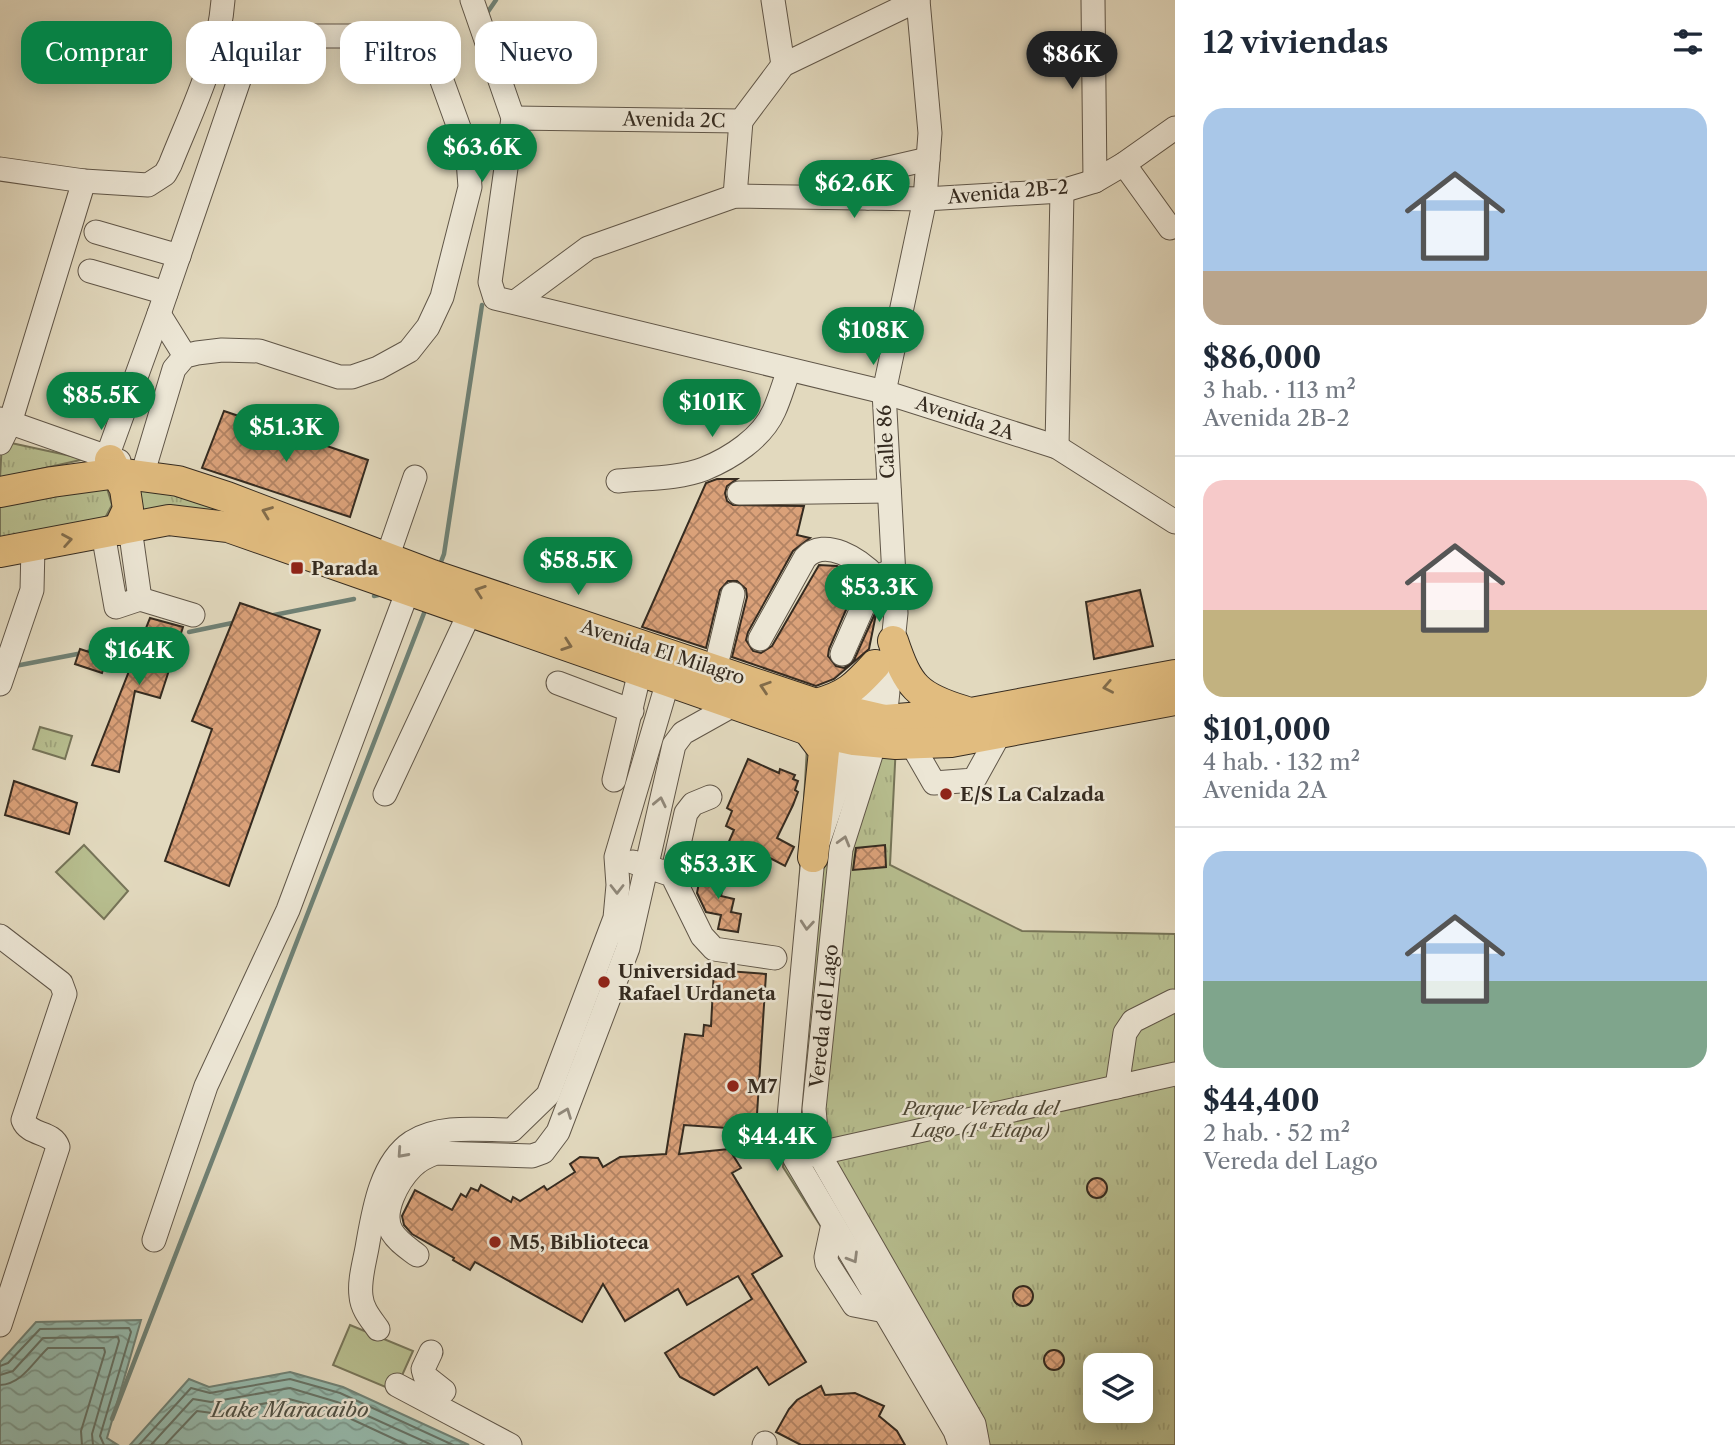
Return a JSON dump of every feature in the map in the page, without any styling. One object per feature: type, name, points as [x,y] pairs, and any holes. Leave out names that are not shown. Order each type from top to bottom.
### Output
[{"type":"main road","name":"Avenida El Milagro","points":[[0,492],[123,466],[183,476],[387,558],[715,670],[812,717]]},
{"type":"main road","points":[[117,530],[128,509],[123,466]]},
{"type":"main road","name":"Avenida El Milagro","points":[[0,552],[169,520],[228,527],[735,704],[812,717],[870,730],[911,743],[951,742],[1175,700]]},
{"type":"main road","points":[[893,641],[902,668],[917,690],[937,703],[971,713]]},
{"type":"main road","points":[[813,858],[824,751],[812,717],[831,700],[855,688],[875,665]]},
{"type":"main road","name":"Avenida El Milagro","points":[[870,730],[1175,675]]},
{"type":"street","points":[[0,169],[84,181],[148,186],[159,179],[170,165],[216,46],[222,24],[223,0]]},
{"type":"street","points":[[472,0],[513,118],[490,288],[495,298],[524,304]]},
{"type":"street","points":[[773,0],[783,65]]},
{"type":"street","name":"Avenida 2C","points":[[513,118],[741,121],[783,65],[918,0]]},
{"type":"street","name":"Calle 86","points":[[870,730],[893,641],[896,613],[884,392],[925,199],[928,159],[929,111],[918,0]]},
{"type":"street","points":[[1093,0],[1095,181]]},
{"type":"street","points":[[274,36],[403,36],[417,41],[437,67],[462,136],[468,160],[470,187],[442,296],[428,327],[409,351],[378,368],[352,377],[339,377],[259,351],[222,350],[185,356],[174,369],[123,466],[162,303],[249,51],[257,43],[274,36]]},
{"type":"street","points":[[735,196],[741,121]]},
{"type":"street","name":"Avenida 2B-2","points":[[524,304],[588,248],[735,196],[925,199],[1062,191],[1095,181],[1175,128]]},
{"type":"street","points":[[869,198],[871,179],[876,171],[928,159]]},
{"type":"street","points":[[1124,164],[1170,228]]},
{"type":"street","points":[[84,181],[3,428],[123,466]]},
{"type":"street","points":[[1057,447],[1062,191]]},
{"type":"street","points":[[96,232],[179,256]]},
{"type":"street","points":[[90,271],[162,303],[185,356]]},
{"type":"street","name":"Avenida 2A","points":[[524,304],[884,392],[1057,447],[1175,522]]},
{"type":"street","points":[[618,481],[704,469],[744,447],[759,433],[773,413],[789,370]]},
{"type":"street","points":[[387,558],[415,477]]},
{"type":"street","points":[[739,493],[889,499],[881,575],[884,614],[875,665],[870,730]]},
{"type":"street","points":[[117,530],[116,607],[140,599],[193,615]]},
{"type":"street","points":[[0,684],[32,590],[33,546]]},
{"type":"street","points":[[760,639],[805,558],[816,548],[855,559],[881,575]]},
{"type":"street","points":[[842,654],[881,575]]},
{"type":"street","points":[[154,1240],[206,1086],[288,910],[408,590]]},
{"type":"street","points":[[715,670],[733,594]]},
{"type":"street","points":[[385,794],[470,612]]},
{"type":"street","points":[[614,780],[632,711],[654,676]]},
{"type":"street","points":[[417,1255],[391,1230],[388,1207],[411,1167],[422,1158],[436,1153],[447,1142],[512,1130],[548,1095],[615,918],[618,886],[616,857],[654,731],[654,676]]},
{"type":"street","points":[[558,683],[632,711]]},
{"type":"street","points":[[378,1329],[366,1314],[361,1297],[362,1275],[374,1206],[395,1158],[425,1135],[447,1142],[533,1156],[543,1152],[558,1132],[628,948],[669,759],[683,733],[735,704]]},
{"type":"street","name":"Vereda del Lago","points":[[870,730],[813,858],[789,1117],[795,1159],[955,1431],[960,1445]]},
{"type":"street","name":"Vereda del Lago","points":[[870,730],[841,849],[814,1109],[818,1152],[974,1424],[978,1445]]},
{"type":"street","points":[[654,731],[678,741]]},
{"type":"street","points":[[911,743],[932,781],[971,782],[979,775],[1000,733]]},
{"type":"street","points":[[710,797],[693,804],[686,813],[672,876],[702,936],[714,949],[775,958]]},
{"type":"street","points":[[616,857],[672,876]]},
{"type":"street","points":[[0,936],[61,983],[65,994],[23,1120],[27,1128],[53,1139],[58,1147],[0,1325]]},
{"type":"street","points":[[1117,1087],[1128,1026],[1173,1001]]},
{"type":"street","points":[[795,1159],[1175,1074]]},
{"type":"street","points":[[512,1130],[521,1154]]},
{"type":"street","points":[[431,1352],[423,1369],[425,1376],[444,1391]]},
{"type":"street","points":[[397,1385],[510,1445]]},
{"type":"green space","points":[[2,441],[85,459],[0,478]]},
{"type":"green space","points":[[135,485],[182,492],[243,514],[138,511]]},
{"type":"green space","points":[[107,488],[112,505],[104,520],[0,543],[0,504]]},
{"type":"green space","points":[[40,727],[72,736],[65,759],[33,749]]},
{"type":"green space","name":"Parque Vereda del Lago (1ª Etapa)","points":[[808,730],[896,744],[890,865],[1022,931],[1175,934],[1175,1445],[953,1445],[951,1431],[783,1167]]},
{"type":"green space","points":[[84,845],[128,891],[104,919],[56,872]]},
{"type":"green space","points":[[350,1325],[413,1351],[395,1391],[333,1365]]},
{"type":"water","points":[[141,1320],[107,1438],[118,1445],[0,1445],[0,1362],[36,1322]]},
{"type":"water","name":"Lake Maracaibo","points":[[290,1372],[343,1387],[469,1445],[130,1445],[189,1379],[209,1387]]},
{"type":"building","points":[[224,411],[368,460],[350,517],[202,468]]},
{"type":"building","points":[[717,479],[737,479],[727,486],[725,493],[727,501],[733,505],[804,506],[797,535],[810,538],[793,551],[748,632],[746,640],[753,651],[761,653],[772,646],[819,565],[837,566],[859,580],[829,649],[828,656],[836,666],[844,668],[854,660],[877,609],[869,649],[834,679],[816,686],[732,657],[747,597],[746,589],[737,581],[728,581],[720,590],[706,648],[642,627],[706,483]]},
{"type":"building","points":[[1140,590],[1153,646],[1094,659],[1086,602]]},
{"type":"building","points":[[240,603],[320,630],[229,886],[165,861],[212,729],[192,721]]},
{"type":"building","points":[[150,618],[183,627],[160,698],[135,691],[119,772],[92,765]]},
{"type":"building","points":[[80,649],[107,658],[102,673],[75,664]]},
{"type":"building","points":[[748,759],[779,773],[780,769],[795,775],[793,779],[798,781],[795,790],[798,792],[777,838],[794,847],[785,866],[768,857],[765,864],[727,846],[734,830],[726,826],[732,811],[727,808]]},
{"type":"building","points":[[14,781],[77,803],[69,834],[5,815]]},
{"type":"building","points":[[885,845],[886,867],[853,870],[856,848]]},
{"type":"building","points":[[701,872],[725,877],[721,896],[734,899],[731,912],[741,914],[738,932],[718,929],[721,915],[706,912],[697,893]]},
{"type":"building","points":[[714,970],[766,974],[756,1130],[684,1125],[679,1154],[729,1149],[741,1168],[732,1173],[782,1256],[752,1274],[806,1362],[769,1385],[757,1367],[714,1395],[680,1377],[665,1353],[752,1299],[738,1276],[687,1305],[678,1289],[625,1321],[603,1284],[582,1322],[475,1262],[470,1270],[453,1260],[454,1258],[412,1234],[404,1225],[402,1216],[415,1190],[452,1210],[461,1194],[466,1197],[471,1188],[478,1191],[481,1185],[511,1202],[513,1197],[520,1201],[544,1186],[547,1190],[575,1172],[570,1164],[580,1157],[598,1158],[603,1167],[620,1157],[666,1154],[685,1034],[703,1036],[704,1025],[711,1026]]},
{"type":"building","points":[[1097,1178],[1104,1181],[1107,1188],[1104,1195],[1097,1198],[1090,1195],[1087,1188],[1090,1181]]},
{"type":"building","points":[[1023,1286],[1030,1289],[1033,1296],[1030,1303],[1023,1306],[1016,1303],[1013,1296],[1016,1289]]},
{"type":"building","points":[[1054,1350],[1061,1353],[1064,1360],[1061,1367],[1054,1370],[1047,1367],[1044,1360],[1047,1353]]},
{"type":"building","points":[[821,1386],[825,1395],[855,1393],[884,1406],[879,1416],[897,1431],[905,1445],[801,1445],[776,1432],[797,1400]]},
{"type":"waterway","points":[[485,16],[496,0]]},
{"type":"waterway","points":[[439,567],[444,554],[482,305]]},
{"type":"waterway","points":[[374,596],[383,594]]},
{"type":"waterway","points":[[269,616],[354,599]]},
{"type":"waterway","points":[[112,1419],[426,608]]},
{"type":"waterway","points":[[189,632],[237,622]]},
{"type":"waterway","points":[[15,666],[145,641]]},
{"type":"place","name":"Parada","points":[[297,568]]},
{"type":"place","name":"E/S La Calzada","points":[[946,794]]},
{"type":"place","name":"Universidad Rafael Urdaneta","points":[[604,982]]},
{"type":"place","name":"M7","points":[[733,1086]]},
{"type":"place","name":"M5, Biblioteca","points":[[495,1242]]}]
